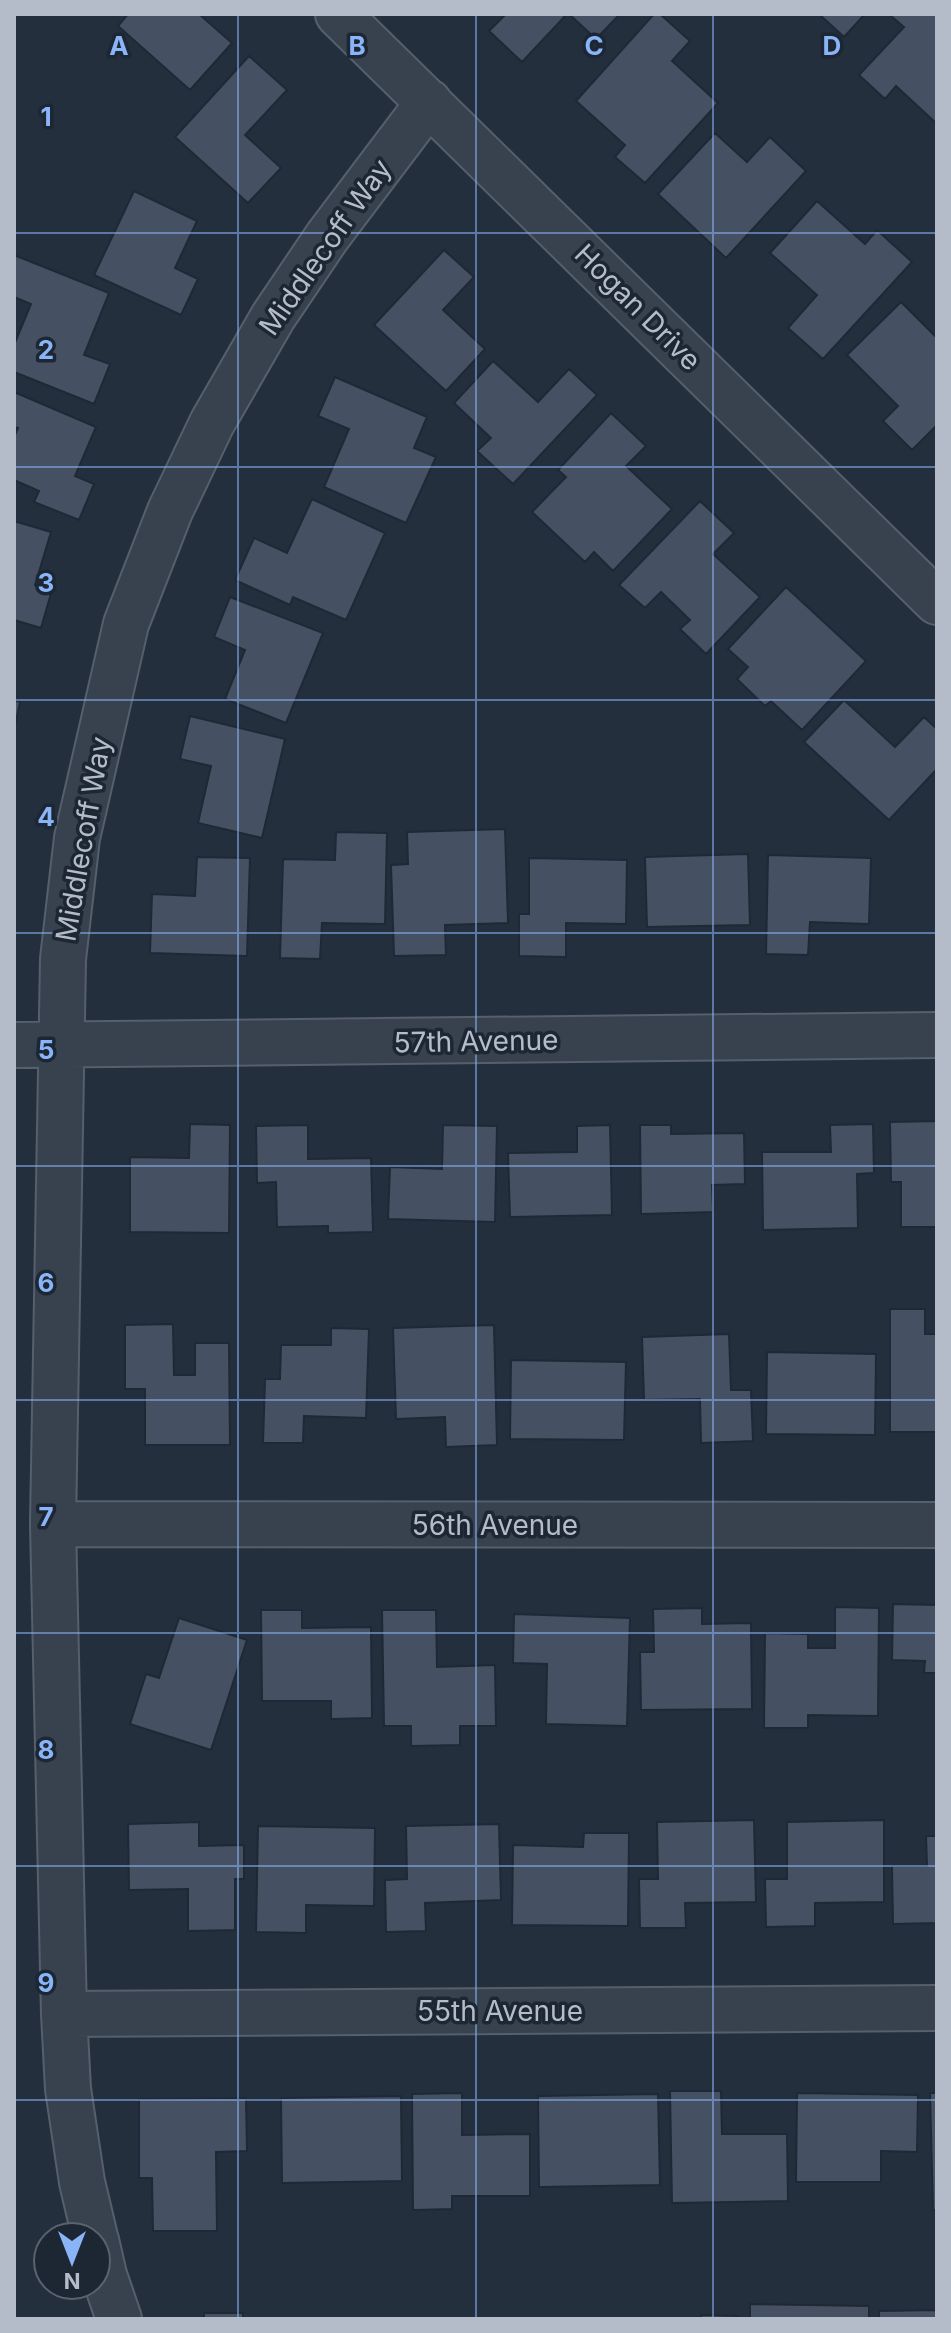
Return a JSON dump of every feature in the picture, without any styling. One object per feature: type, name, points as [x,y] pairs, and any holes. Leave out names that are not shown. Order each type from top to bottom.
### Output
[{"type":"street","name":"Hogan Drive","points":[[338,14],[937,602]]},
{"type":"street","name":"Middlecoff Way","points":[[92,2221],[82,2182],[68,2089],[53,1524],[63,959],[77,838],[126,624],[170,511],[212,423],[273,317],[327,237],[429,102]]},
{"type":"street","name":"57th Avenue","points":[[14,1045],[937,1035]]},
{"type":"street","name":"56th Avenue","points":[[53,1524],[937,1525]]},
{"type":"street","name":"55th Avenue","points":[[64,2014],[937,2008]]},
{"type":"street","name":"Middlecoff Way","points":[[112,2298],[119,2319]]},
{"type":"building","points":[[128,14],[199,14],[232,43],[190,90],[118,26]]},
{"type":"building","points":[[506,14],[567,14],[522,62],[489,31]]},
{"type":"building","points":[[569,14],[620,14],[596,39]]},
{"type":"building","points":[[654,14],[660,14],[690,41],[672,61],[718,103],[645,183],[615,157],[625,145],[576,101]]},
{"type":"building","points":[[819,14],[865,14],[844,37]]},
{"type":"building","points":[[937,14],[937,124],[896,86],[885,99],[859,75],[904,27],[891,16]]},
{"type":"building","points":[[249,56],[287,90],[245,135],[281,168],[248,203],[175,137]]},
{"type":"building","points":[[715,133],[747,162],[770,137],[806,171],[726,258],[658,194]]},
{"type":"building","points":[[134,191],[197,221],[175,268],[198,279],[181,315],[94,275]]},
{"type":"building","points":[[817,201],[865,244],[877,230],[912,262],[823,359],[788,328],[817,295],[770,253]]},
{"type":"building","points":[[444,250],[474,277],[443,310],[485,349],[446,391],[374,325]]},
{"type":"building","points":[[14,255],[109,293],[84,355],[110,364],[94,404],[14,372],[14,345],[31,304],[14,297]]},
{"type":"building","points":[[901,302],[937,338],[937,425],[912,450],[883,421],[898,406],[847,355]]},
{"type":"building","points":[[493,361],[538,402],[569,369],[597,395],[513,484],[477,451],[491,438],[454,403]]},
{"type":"building","points":[[335,377],[427,417],[414,448],[436,457],[406,523],[324,487],[349,429],[318,416]]},
{"type":"building","points":[[14,392],[96,427],[75,476],[94,484],[79,520],[34,502],[39,491],[14,480],[14,437],[18,428],[14,427]]},
{"type":"building","points":[[611,413],[646,446],[626,466],[672,509],[613,571],[594,552],[585,562],[532,512],[566,477],[558,470]]},
{"type":"building","points":[[312,499],[385,533],[346,620],[293,597],[290,605],[235,580],[254,538],[287,553]]},
{"type":"building","points":[[700,501],[734,533],[713,554],[760,597],[706,654],[680,629],[690,620],[661,592],[645,608],[619,585]]},
{"type":"building","points":[[14,521],[51,532],[35,585],[52,590],[41,628],[14,620]]},
{"type":"building","points":[[786,587],[866,661],[802,730],[771,701],[765,706],[737,679],[748,667],[728,649]]},
{"type":"building","points":[[230,597],[323,633],[286,723],[225,699],[245,650],[214,637]]},
{"type":"building","points":[[14,700],[20,702],[14,731]]},
{"type":"building","points":[[844,700],[895,747],[924,717],[937,729],[937,769],[889,820],[804,742]]},
{"type":"building","points":[[190,716],[285,739],[262,838],[198,823],[211,766],[180,759]]},
{"type":"building","points":[[505,829],[508,923],[445,925],[446,955],[394,956],[391,865],[408,864],[407,832]]},
{"type":"building","points":[[336,832],[387,833],[385,924],[322,923],[320,959],[280,958],[283,859],[335,860]]},
{"type":"building","points":[[748,854],[750,925],[647,927],[645,857]]},
{"type":"building","points":[[768,855],[871,858],[869,924],[810,922],[808,955],[766,954]]},
{"type":"building","points":[[197,857],[250,858],[247,956],[150,953],[152,894],[195,896]]},
{"type":"building","points":[[529,858],[627,860],[626,924],[566,923],[566,957],[519,956],[519,914],[529,914]]},
{"type":"building","points":[[937,1121],[937,1227],[901,1227],[901,1182],[891,1182],[890,1122]]},
{"type":"building","points":[[190,1124],[230,1125],[229,1233],[130,1232],[130,1157],[189,1158]]},
{"type":"building","points":[[873,1124],[874,1173],[857,1174],[858,1228],[763,1230],[762,1152],[831,1152],[830,1125]]},
{"type":"building","points":[[308,1125],[308,1159],[371,1158],[373,1232],[328,1233],[328,1226],[277,1227],[276,1182],[257,1183],[256,1126]]},
{"type":"building","points":[[443,1125],[497,1126],[495,1222],[388,1219],[390,1167],[442,1169]]},
{"type":"building","points":[[610,1125],[612,1215],[510,1217],[508,1153],[577,1152],[577,1126]]},
{"type":"building","points":[[640,1125],[671,1125],[671,1134],[744,1133],[745,1184],[712,1185],[713,1212],[641,1214]]},
{"type":"building","points":[[890,1309],[925,1309],[925,1334],[937,1334],[937,1432],[890,1432]]},
{"type":"building","points":[[173,1324],[174,1375],[195,1375],[195,1343],[229,1343],[230,1445],[145,1445],[145,1389],[125,1389],[125,1325]]},
{"type":"building","points":[[494,1325],[497,1445],[446,1447],[445,1417],[396,1419],[393,1328]]},
{"type":"building","points":[[331,1328],[369,1329],[366,1418],[304,1416],[303,1443],[263,1443],[265,1379],[280,1379],[281,1345],[331,1345]]},
{"type":"building","points":[[729,1334],[731,1390],[751,1390],[753,1441],[701,1443],[700,1399],[644,1400],[642,1337]]},
{"type":"building","points":[[767,1352],[876,1354],[875,1435],[766,1434]]},
{"type":"building","points":[[511,1360],[626,1362],[624,1440],[510,1439]]},
{"type":"building","points":[[893,1604],[937,1605],[937,1673],[924,1673],[925,1661],[892,1660]]},
{"type":"building","points":[[835,1607],[879,1608],[878,1716],[808,1715],[808,1728],[764,1728],[765,1633],[808,1634],[808,1648],[835,1648]]},
{"type":"building","points":[[702,1608],[702,1624],[751,1623],[752,1709],[641,1710],[640,1652],[654,1652],[653,1609]]},
{"type":"building","points":[[261,1610],[302,1610],[302,1628],[371,1627],[372,1718],[331,1719],[331,1701],[262,1701]]},
{"type":"building","points":[[382,1610],[436,1610],[437,1667],[495,1665],[496,1726],[460,1726],[460,1745],[411,1746],[411,1726],[384,1726]]},
{"type":"building","points":[[514,1614],[630,1618],[627,1726],[546,1724],[547,1664],[513,1663]]},
{"type":"building","points":[[179,1618],[247,1640],[211,1750],[130,1724],[146,1674],[159,1678]]},
{"type":"building","points":[[754,1820],[756,1902],[685,1903],[686,1928],[640,1928],[639,1879],[658,1879],[657,1822]]},
{"type":"building","points":[[884,1820],[884,1902],[815,1903],[815,1926],[766,1927],[765,1879],[787,1879],[787,1822]]},
{"type":"building","points":[[199,1822],[199,1846],[244,1845],[244,1879],[235,1879],[235,1930],[188,1931],[188,1889],[129,1890],[128,1824]]},
{"type":"building","points":[[499,1824],[501,1900],[425,1903],[426,1931],[386,1932],[385,1880],[407,1879],[406,1826]]},
{"type":"building","points":[[258,1826],[375,1828],[374,1906],[306,1905],[306,1933],[256,1932]]},
{"type":"building","points":[[584,1833],[629,1833],[628,1926],[512,1925],[513,1845],[583,1847]]},
{"type":"building","points":[[926,1836],[937,1836],[937,1923],[893,1924],[892,1866],[927,1866]]},
{"type":"building","points":[[670,2091],[721,2091],[722,2134],[787,2134],[788,2201],[672,2203]]},
{"type":"building","points":[[462,2093],[462,2135],[530,2134],[530,2196],[452,2196],[452,2209],[413,2210],[412,2094]]},
{"type":"building","points":[[797,2093],[918,2095],[917,2152],[881,2151],[881,2182],[796,2182]]},
{"type":"building","points":[[930,2093],[937,2093],[937,2210],[933,2210]]},
{"type":"building","points":[[658,2094],[660,2185],[539,2187],[538,2096]]},
{"type":"building","points":[[401,2096],[402,2181],[282,2183],[281,2098]]},
{"type":"building","points":[[246,2098],[247,2151],[216,2152],[217,2231],[153,2231],[152,2178],[139,2178],[139,2099]]},
{"type":"building","points":[[750,2304],[869,2306],[869,2319],[750,2319]]},
{"type":"building","points":[[937,2310],[937,2319],[879,2319],[879,2311]]},
{"type":"building","points":[[204,2313],[243,2313],[243,2319],[204,2319]]},
{"type":"building","points":[[701,2315],[738,2316],[738,2319],[701,2319]]}]
